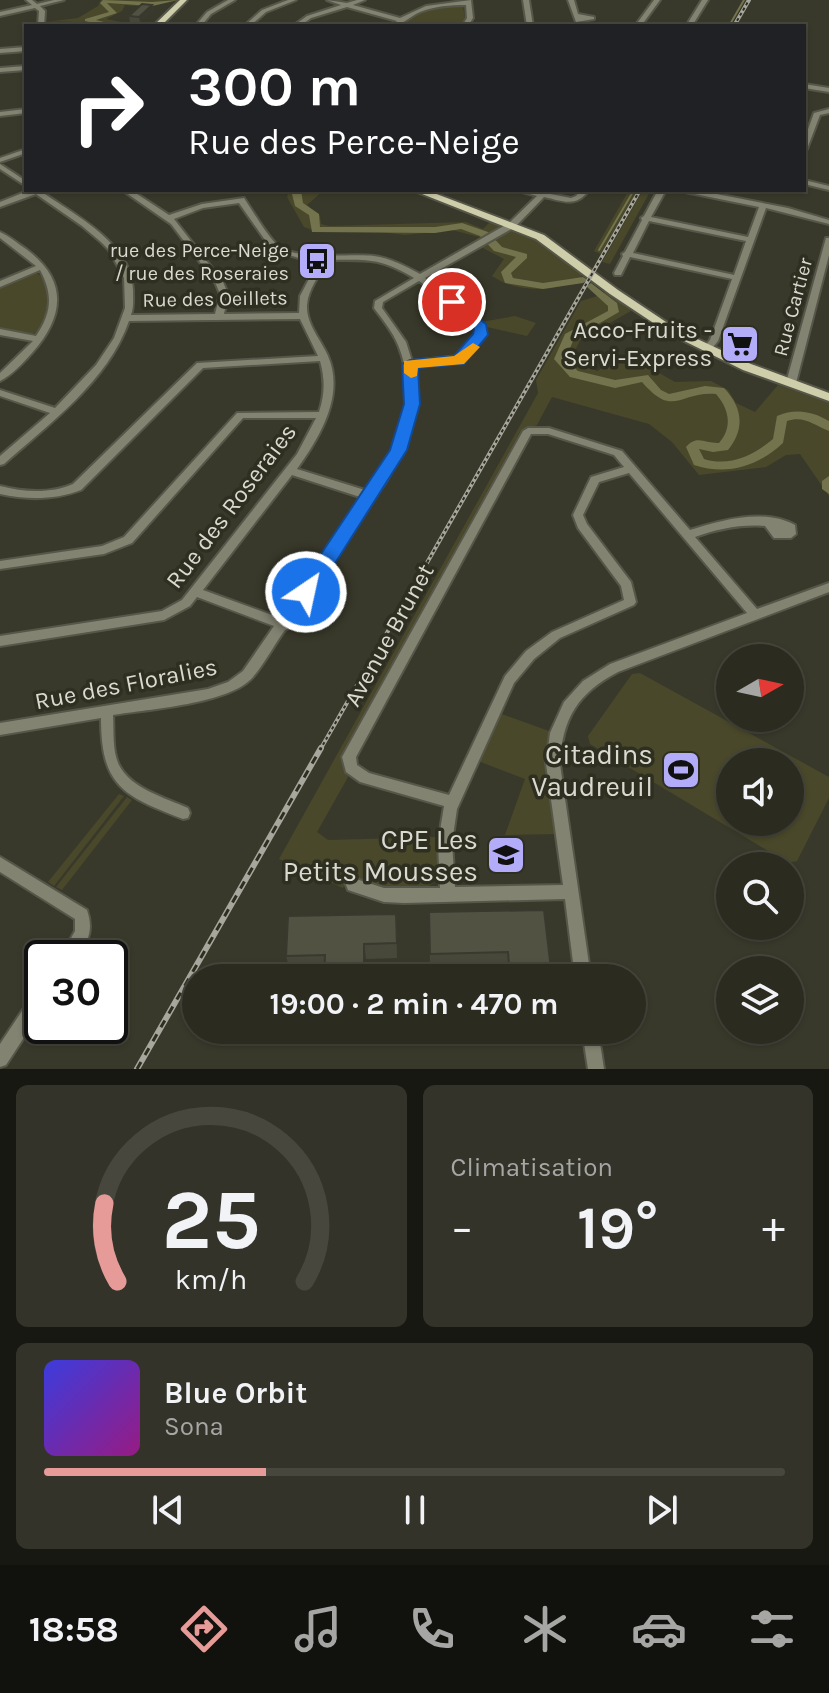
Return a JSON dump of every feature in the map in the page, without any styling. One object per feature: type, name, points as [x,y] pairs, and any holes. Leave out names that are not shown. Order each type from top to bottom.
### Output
[{"type":"main road","points":[[159,24],[184,0]]},
{"type":"main road","points":[[422,192],[514,223],[558,248],[642,311],[707,349],[829,397]]},
{"type":"street","points":[[29,0],[42,12],[41,24]]},
{"type":"street","points":[[0,14],[61,0]]},
{"type":"street","points":[[200,24],[211,12],[232,0]]},
{"type":"street","points":[[249,24],[264,11],[293,0]]},
{"type":"street","points":[[330,0],[401,20]]},
{"type":"street","points":[[299,24],[309,17],[362,0]]},
{"type":"street","points":[[526,0],[530,24]]},
{"type":"street","points":[[571,0],[578,20]]},
{"type":"street","points":[[639,24],[657,0]]},
{"type":"street","points":[[690,24],[705,0]]},
{"type":"street","points":[[396,24],[433,6],[468,2],[470,17],[466,24]]},
{"type":"street","points":[[0,51],[24,49]]},
{"type":"street","points":[[0,70],[24,68]]},
{"type":"street","points":[[806,86],[829,90]]},
{"type":"street","points":[[0,114],[24,111]]},
{"type":"street","points":[[806,143],[817,113],[829,111]]},
{"type":"street","points":[[0,160],[24,152]]},
{"type":"street","points":[[0,166],[24,183]]},
{"type":"street","points":[[806,182],[829,188]]},
{"type":"street","points":[[0,205],[34,192]]},
{"type":"street","points":[[0,462],[107,358],[127,318],[130,285],[119,258],[99,237],[38,192]]},
{"type":"street","points":[[129,192],[169,218],[222,286],[219,317]]},
{"type":"street","points":[[528,192],[573,200],[583,192]]},
{"type":"street","points":[[618,273],[661,192]]},
{"type":"street","points":[[707,192],[829,222]]},
{"type":"street","name":"Rue des Floralies","points":[[0,729],[208,694],[232,686],[257,666],[392,462],[407,428],[413,392],[410,364],[400,339],[377,306],[383,297],[514,223],[542,195]]},
{"type":"street","points":[[169,218],[202,206],[239,200],[246,203],[273,247],[291,255],[324,259],[376,258],[416,278],[480,326],[482,332],[459,360],[410,364]]},
{"type":"street","points":[[707,349],[714,341],[763,205]]},
{"type":"street","points":[[645,218],[751,240]]},
{"type":"street","points":[[0,378],[39,339],[49,322],[54,301],[50,282],[41,267],[3,239]]},
{"type":"street","name":"Rue Cartier","points":[[791,383],[829,240]]},
{"type":"street","points":[[626,254],[738,278]]},
{"type":"street","points":[[303,316],[304,298],[324,259]]},
{"type":"street","points":[[0,284],[41,267]]},
{"type":"street","name":"Rue des Oeillets","points":[[127,318],[303,316]]},
{"type":"street","name":"Rue des Roseraies","points":[[0,641],[168,614],[181,608],[196,592],[289,470],[323,415],[329,382],[325,358],[303,316]]},
{"type":"street","points":[[0,332],[39,339]]},
{"type":"street","points":[[0,490],[64,492],[77,487],[197,366],[325,358]]},
{"type":"street","points":[[0,393],[55,411]]},
{"type":"street","points":[[0,565],[104,550],[128,540],[240,415],[323,415]]},
{"type":"street","name":"Avenue Brunet","points":[[452,802],[365,778],[351,768],[349,757],[528,431],[544,430],[608,447],[632,468]]},
{"type":"street","points":[[448,895],[445,843],[452,802],[495,706],[520,665],[556,635],[623,608],[630,602],[629,588],[582,525],[578,515],[595,480],[632,468],[755,615]]},
{"type":"street","points":[[289,470],[370,496]]},
{"type":"street","points":[[688,535],[734,520],[768,522]]},
{"type":"street","points":[[581,964],[553,764],[555,735],[566,708],[584,686],[607,671],[829,587]]},
{"type":"street","points":[[196,592],[285,625]]},
{"type":"street","points":[[107,712],[108,755],[115,775],[133,789],[183,813]]},
{"type":"street","points":[[0,864],[82,915],[83,933],[79,940]]},
{"type":"street","points":[[353,885],[384,895],[571,892]]},
{"type":"street","points":[[3,1049],[24,1020]]},
{"type":"street","points":[[592,1044],[596,1069]]},
{"type":"shaded area","points":[[101,0],[179,0],[149,7],[125,5],[122,11],[106,19],[131,24],[44,22],[78,18],[98,6]]},
{"type":"shaded area","points":[[453,4],[463,6],[465,19],[461,24],[400,24],[420,12]]},
{"type":"shaded area","points":[[288,192],[322,192],[307,205],[320,216],[321,224],[329,226],[466,222],[483,229],[490,222],[530,237],[580,271],[582,277],[549,288],[513,286],[492,276],[504,259],[481,247],[491,240],[452,230],[405,235],[373,231],[318,232],[304,227],[287,197]]},
{"type":"shaded area","points":[[628,192],[637,192],[601,254],[594,251]]},
{"type":"shaded area","points":[[642,192],[650,192],[610,264],[602,262]]},
{"type":"shaded area","points":[[37,273],[47,286],[48,293],[47,309],[39,332],[23,335],[0,329],[0,287]]},
{"type":"shaded area","points":[[605,290],[631,311],[580,340],[575,351],[583,364],[597,371],[626,354],[675,382],[711,381],[728,390],[736,403],[755,412],[778,385],[829,403],[829,496],[800,454],[786,455],[766,467],[699,475],[672,442],[649,424],[552,397],[537,425],[520,432],[344,750],[342,761],[348,777],[317,832],[328,840],[438,837],[437,880],[430,885],[408,889],[350,877],[343,888],[279,859],[538,393],[536,380],[581,301],[604,294]]},
{"type":"shaded area","points":[[515,316],[536,323],[527,336],[487,327],[481,322]]},
{"type":"shaded area","name":"Citadins Vaudreuil","points":[[640,673],[716,715],[716,732],[747,732],[776,748],[716,748],[716,820],[590,744],[588,736],[632,674]]},
{"type":"shaded area","points":[[499,713],[549,731],[546,757],[556,834],[505,835],[525,779],[478,761]]},
{"type":"shaded area","name":"Citadins Vaudreuil","points":[[804,763],[829,777],[829,798],[802,852],[770,852],[743,836],[804,836]]},
{"type":"shaded area","points":[[119,794],[124,796],[54,886],[48,882]]},
{"type":"shaded area","points":[[127,797],[132,800],[62,890],[56,887]]},
{"type":"building","points":[[142,4],[152,5],[139,17],[129,16]]},
{"type":"building","points":[[544,910],[550,964],[509,964],[508,952],[430,954],[429,912]]},
{"type":"building","points":[[396,914],[397,943],[364,944],[364,964],[325,964],[325,955],[286,956],[288,916]]},
{"type":"waterway","points":[[106,24],[87,20],[114,13],[103,3],[106,1],[152,4],[175,0]]},
{"type":"waterway","points":[[730,24],[744,0]]},
{"type":"waterway","points":[[296,192],[298,204],[314,214],[315,230],[435,230],[462,226],[484,234],[498,249],[523,256],[506,272],[509,281],[543,286],[583,280]]},
{"type":"waterway","points":[[599,250],[633,192]]},
{"type":"waterway","points":[[591,286],[613,305],[614,312],[569,336],[560,359],[574,374],[615,384],[644,378],[659,395],[669,398],[712,389],[720,391],[733,411],[732,433],[723,447],[713,448],[701,443],[692,447],[699,462],[730,466],[762,454],[779,440],[781,419],[787,416],[806,416],[829,427]]},
{"type":"waterway","points":[[829,481],[829,489]]},
{"type":"railway","points":[[735,24],[749,0]]},
{"type":"railway","points":[[320,750],[639,192]]},
{"type":"railway","points":[[137,1069],[321,748]]},
{"type":"slow traffic","points":[[411,373],[410,364],[452,362],[466,356],[473,347]]},
{"type":"place","name":"rue des Perce-Neige / rue des Roseraies","points":[[317,261]]},
{"type":"place","name":"Acco-Fruits - Servi-Express","points":[[740,344]]},
{"type":"place","name":"Citadins Vaudreuil","points":[[681,770]]},
{"type":"place","name":"CPE Les Petits Mousses","points":[[506,855]]},
{"type":"route","points":[[306,592],[383,477],[404,437],[412,404],[410,364],[462,359],[481,335],[481,327],[452,302]]}]
